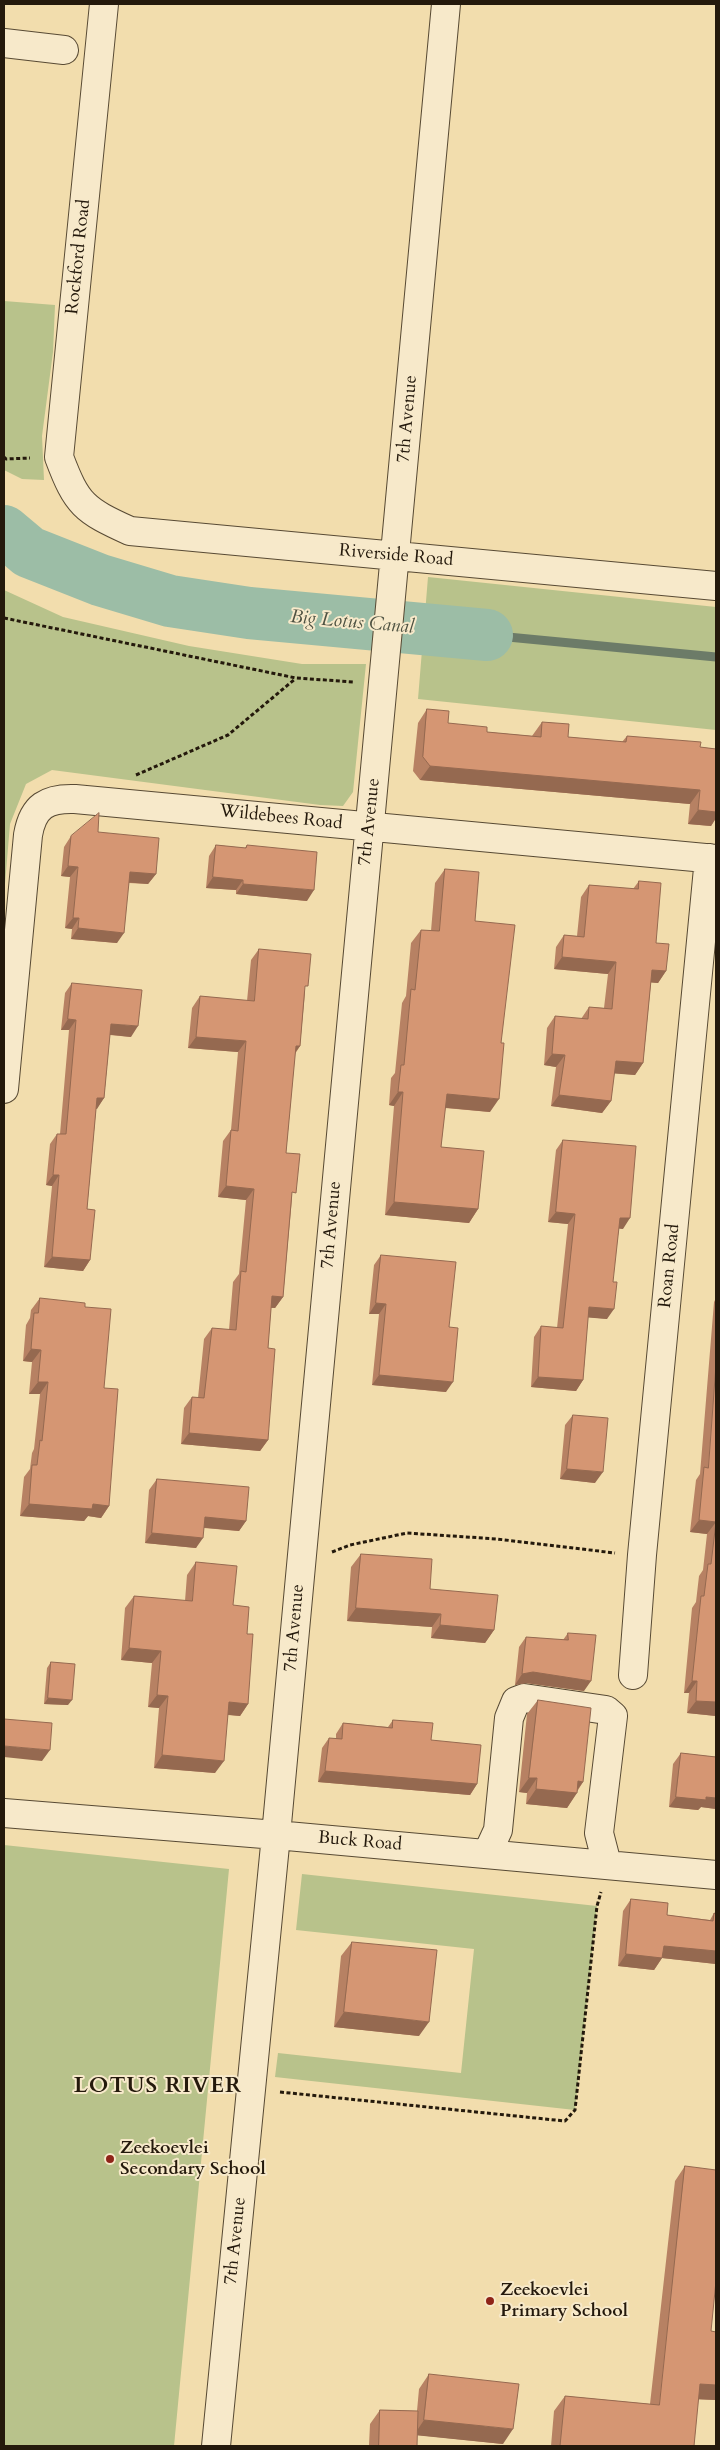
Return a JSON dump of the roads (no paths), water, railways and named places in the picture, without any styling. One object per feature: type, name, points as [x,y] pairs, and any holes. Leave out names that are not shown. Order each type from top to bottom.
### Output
[{"type":"street","name":"Rockford Road","points":[[83,505],[70,487],[59,457],[104,4]]},
{"type":"street","name":"7th Avenue","points":[[216,2446],[276,1835],[446,4]]},
{"type":"street","points":[[4,43],[64,50]]},
{"type":"street","name":"Riverside Road","points":[[83,505],[103,519],[130,531],[716,586]]},
{"type":"street","name":"Wildebees Road","points":[[4,1089],[18,936],[32,818],[45,804],[58,798],[713,858]]},
{"type":"street","name":"Roan Road","points":[[633,1675],[642,1555],[713,858]]},
{"type":"street","points":[[487,1854],[498,1830],[509,1718],[516,1701],[524,1698],[606,1710],[613,1716],[599,1833],[608,1864]]},
{"type":"street","name":"Buck Road","points":[[4,1813],[276,1835],[716,1875]]},
{"type":"waterway","name":"Big Lotus Canal","points":[[4,531],[29,552],[100,580],[170,601],[249,613],[487,635]]},
{"type":"waterway","name":"Big Lotus Canal","points":[[487,635],[716,657]]},
{"type":"place","name":"Zeekoevlei Secondary School","points":[[110,2159]]},
{"type":"place","name":"Zeekoevlei Primary School","points":[[490,2301]]},
{"type":"district","name":"LOTUS RIVER","points":[[158,2087]]}]
